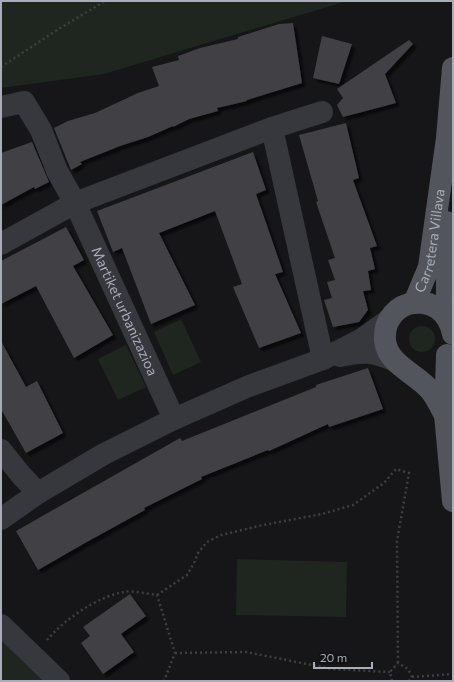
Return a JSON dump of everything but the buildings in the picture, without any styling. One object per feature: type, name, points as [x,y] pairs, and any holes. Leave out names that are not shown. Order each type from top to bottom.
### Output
[{"type":"main road","points":[[447,138],[453,68]]},
{"type":"main road","name":"Carretera Villava","points":[[414,303],[429,267],[447,138]]},
{"type":"main road","name":"Carretera Villava","points":[[447,138],[450,325]]},
{"type":"main road","name":"Carretera Villava","points":[[390,319],[396,311],[404,306],[414,303],[423,303],[432,305],[440,310],[450,325]]},
{"type":"main road","points":[[390,319],[386,330],[385,341],[388,352],[400,365],[429,389],[445,415]]},
{"type":"main road","points":[[400,365],[414,371],[433,368],[441,363],[450,346]]},
{"type":"main road","points":[[450,346],[445,415],[453,501]]},
{"type":"street","name":"Martiket urbanizazioa","points":[[1,107],[24,102],[40,130],[57,170],[75,203],[174,419]]},
{"type":"street","points":[[1,244],[75,203],[272,128],[322,112]]},
{"type":"street","points":[[272,128],[323,359]]},
{"type":"street","points":[[1,519],[38,493],[104,454],[174,419],[249,386],[323,359],[362,339],[390,319]]},
{"type":"street","points":[[323,359],[360,352],[381,354],[400,365]]},
{"type":"street","points":[[1,450],[38,493]]},
{"type":"street","points":[[1,625],[59,681]]},
{"type":"path","points":[[1,67],[105,1]]},
{"type":"path","points":[[33,656],[55,630],[79,612],[101,599],[125,592],[157,596],[187,575],[198,553],[207,542],[221,535],[263,525],[322,514],[352,505],[384,483],[396,470],[409,473],[397,541],[398,663],[390,672]]},
{"type":"path","points":[[157,596],[175,653],[164,681]]},
{"type":"path","points":[[175,653],[246,652],[332,668],[390,672]]},
{"type":"path","points":[[398,663],[408,669],[412,677]]},
{"type":"path","points":[[390,672],[392,681]]},
{"type":"path","points":[[409,681],[412,677],[453,674]]},
{"type":"shaded area","points":[[1,1],[347,1],[104,74],[1,88]]},
{"type":"shaded area","points":[[181,319],[201,362],[173,375],[154,332]]},
{"type":"shaded area","points":[[422,326],[431,330],[435,339],[431,348],[422,352],[413,348],[409,339],[413,330]]},
{"type":"shaded area","points":[[126,345],[146,387],[118,400],[98,359]]},
{"type":"shaded area","points":[[237,559],[347,562],[346,617],[236,615]]},
{"type":"shaded area","points":[[1,635],[48,681],[1,681]]}]
